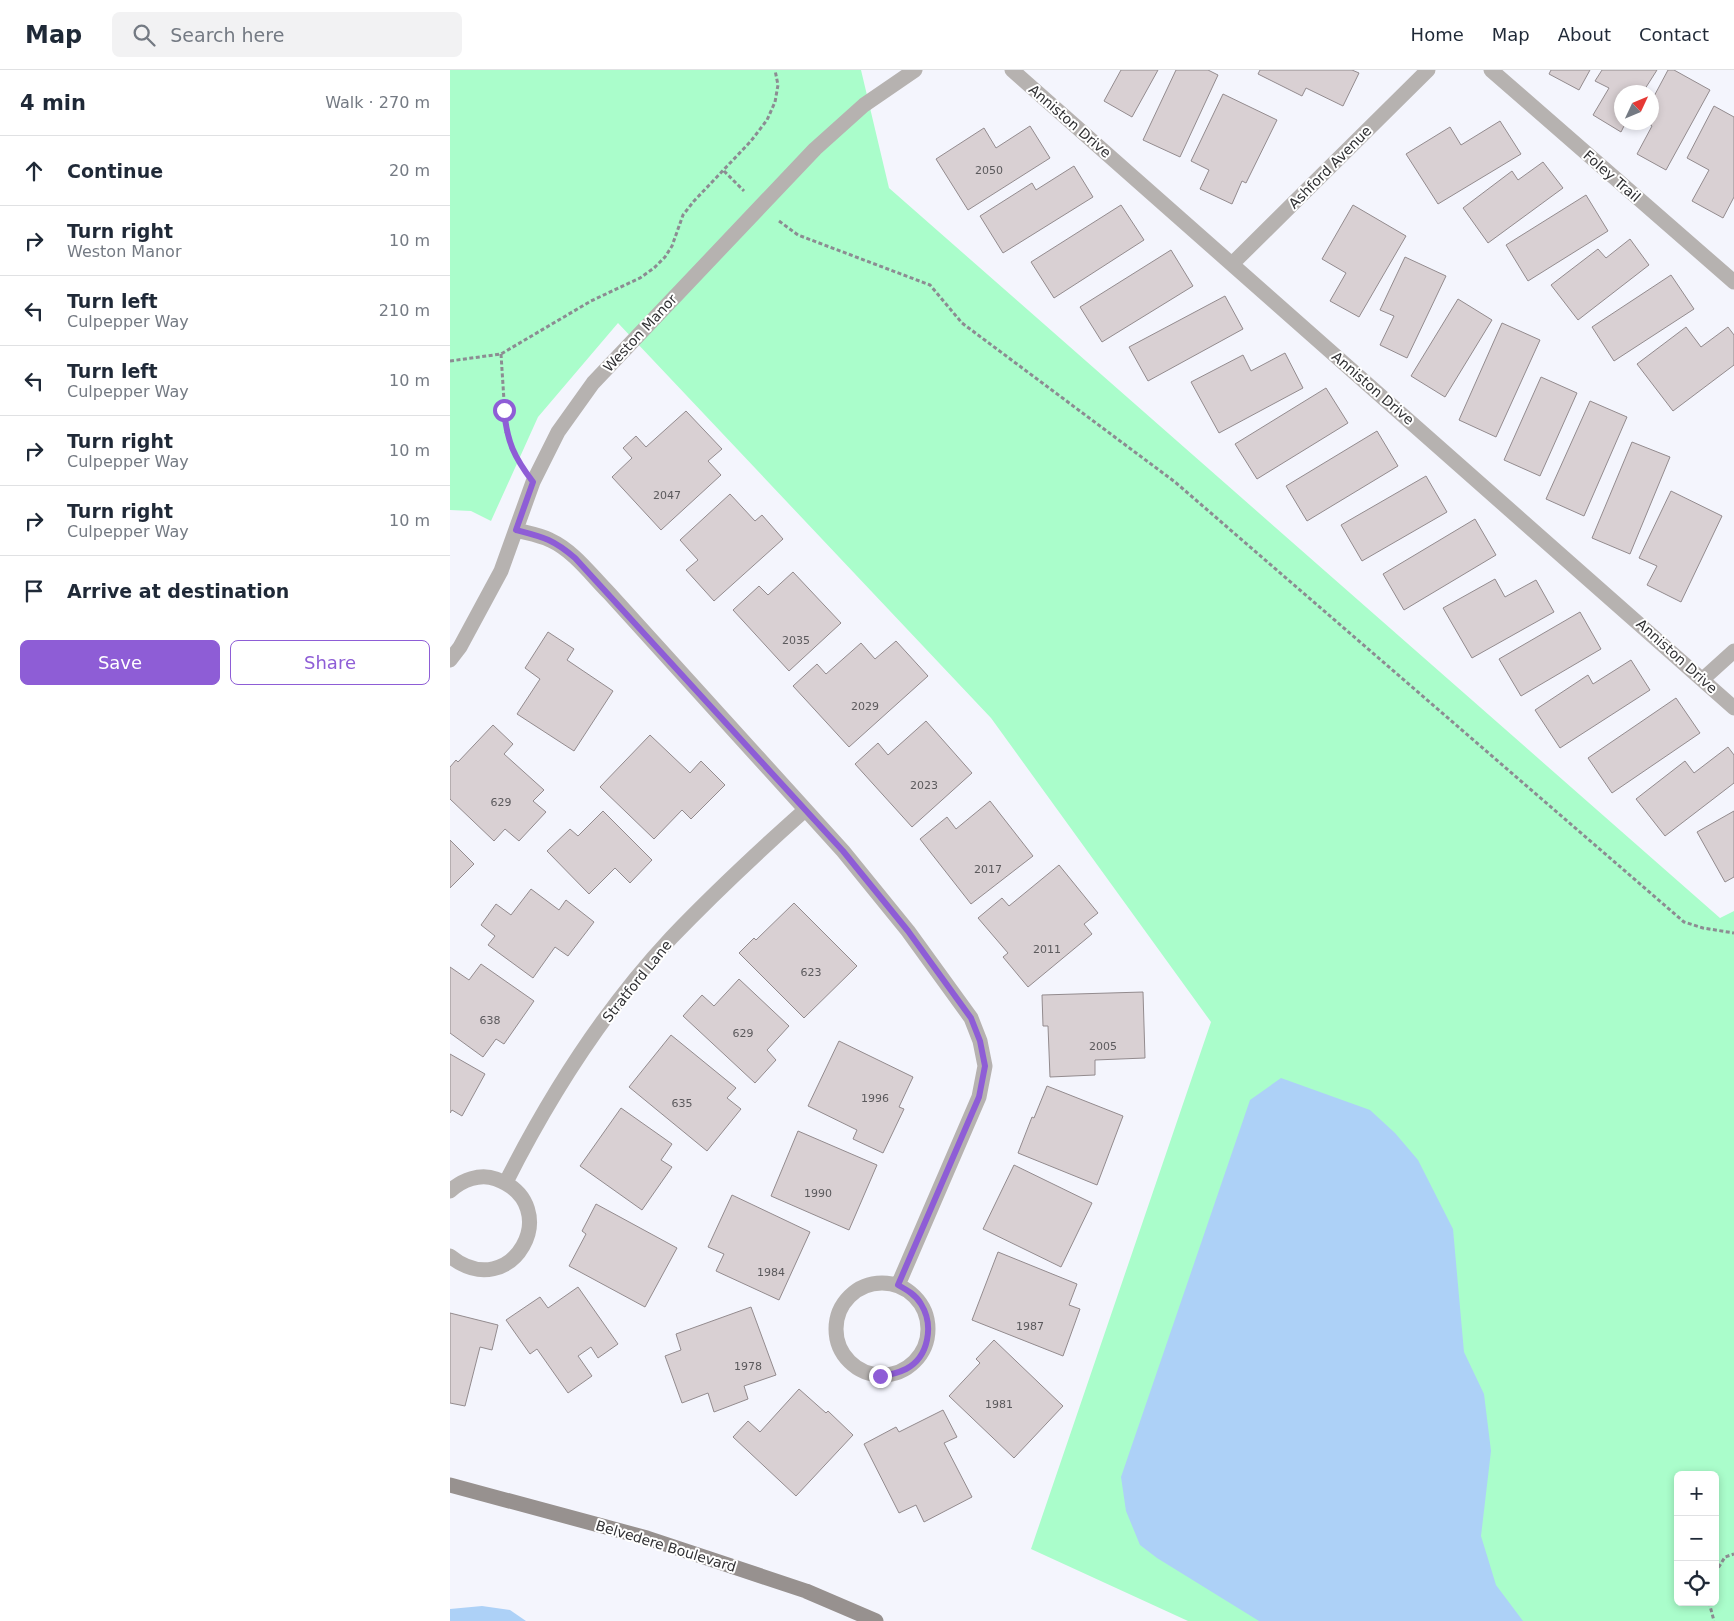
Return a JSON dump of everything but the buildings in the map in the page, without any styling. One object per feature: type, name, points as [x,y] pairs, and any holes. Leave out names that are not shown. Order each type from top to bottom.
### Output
[{"type":"street","name":"Weston Manor","points":[[450,660],[460,647],[501,571],[533,482],[558,432],[593,383],[814,149],[864,105],[915,70]]},
{"type":"street","name":"Anniston Drive","points":[[1012,70],[1703,678],[1734,708]]},
{"type":"street","name":"Ashford Avenue","points":[[1232,264],[1428,70]]},
{"type":"street","name":"Foley Trail","points":[[1490,70],[1734,282]]},
{"type":"street","points":[[516,530],[549,539],[575,558],[843,851],[908,931],[971,1018],[980,1041],[985,1066],[979,1097],[898,1285]]},
{"type":"street","points":[[1703,678],[1734,651]]},
{"type":"street","name":"Stratford Lane","points":[[506,1182],[530,1134],[614,1006],[670,940],[737,871],[805,810]]},
{"type":"street","points":[[450,1191],[459,1183],[474,1177],[490,1177],[506,1182],[517,1191],[526,1203],[530,1217],[529,1232],[524,1246],[516,1257],[503,1266],[489,1270],[475,1269],[461,1264],[450,1256]]},
{"type":"street","points":[[882,1282],[898,1285],[911,1292],[921,1303],[927,1316],[928,1331],[926,1345],[919,1358],[908,1368],[895,1374],[880,1376],[866,1373],[852,1365],[841,1352],[836,1336],[838,1312],[841,1305],[852,1292],[866,1285],[882,1282]]},
{"type":"street","name":"Belvedere Boulevard","points":[[450,1485],[647,1538],[806,1591],[876,1621]]},
{"type":"path","points":[[450,361],[501,354],[591,301],[640,278],[654,268],[665,257],[672,246],[683,215],[751,141],[767,120],[775,102],[778,85],[775,70]]},
{"type":"path","points":[[724,171],[759,207],[798,235],[930,285],[962,323],[1175,482],[1684,922],[1703,928],[1734,933]]},
{"type":"path","points":[[501,354],[506,432],[520,464],[533,482]]},
{"type":"path","points":[[1719,1565],[1725,1557],[1734,1554]]},
{"type":"path","points":[[1710,1606],[1714,1621]]},
{"type":"green space","points":[[450,70],[861,70],[889,188],[1720,918],[1734,911],[1734,1621],[1188,1621],[1031,1549],[1211,1022],[991,718],[618,323],[538,417],[491,521],[471,511],[450,510]]},
{"type":"water","points":[[1281,1078],[1370,1110],[1395,1133],[1418,1160],[1453,1229],[1464,1352],[1484,1394],[1491,1451],[1481,1536],[1496,1585],[1523,1621],[1259,1621],[1157,1558],[1140,1545],[1126,1511],[1121,1477],[1250,1100]]},
{"type":"water","points":[[482,1606],[510,1610],[526,1621],[450,1621],[450,1609]]},
{"type":"route","points":[[504,410],[506,432],[512,450],[533,482],[516,530],[549,539],[560,546],[575,558],[609,593],[843,851],[908,931],[971,1018],[980,1041],[985,1066],[979,1097],[898,1285],[911,1292],[921,1303],[927,1316],[928,1331],[926,1345],[919,1358],[908,1368],[895,1374],[880,1376]]}]
